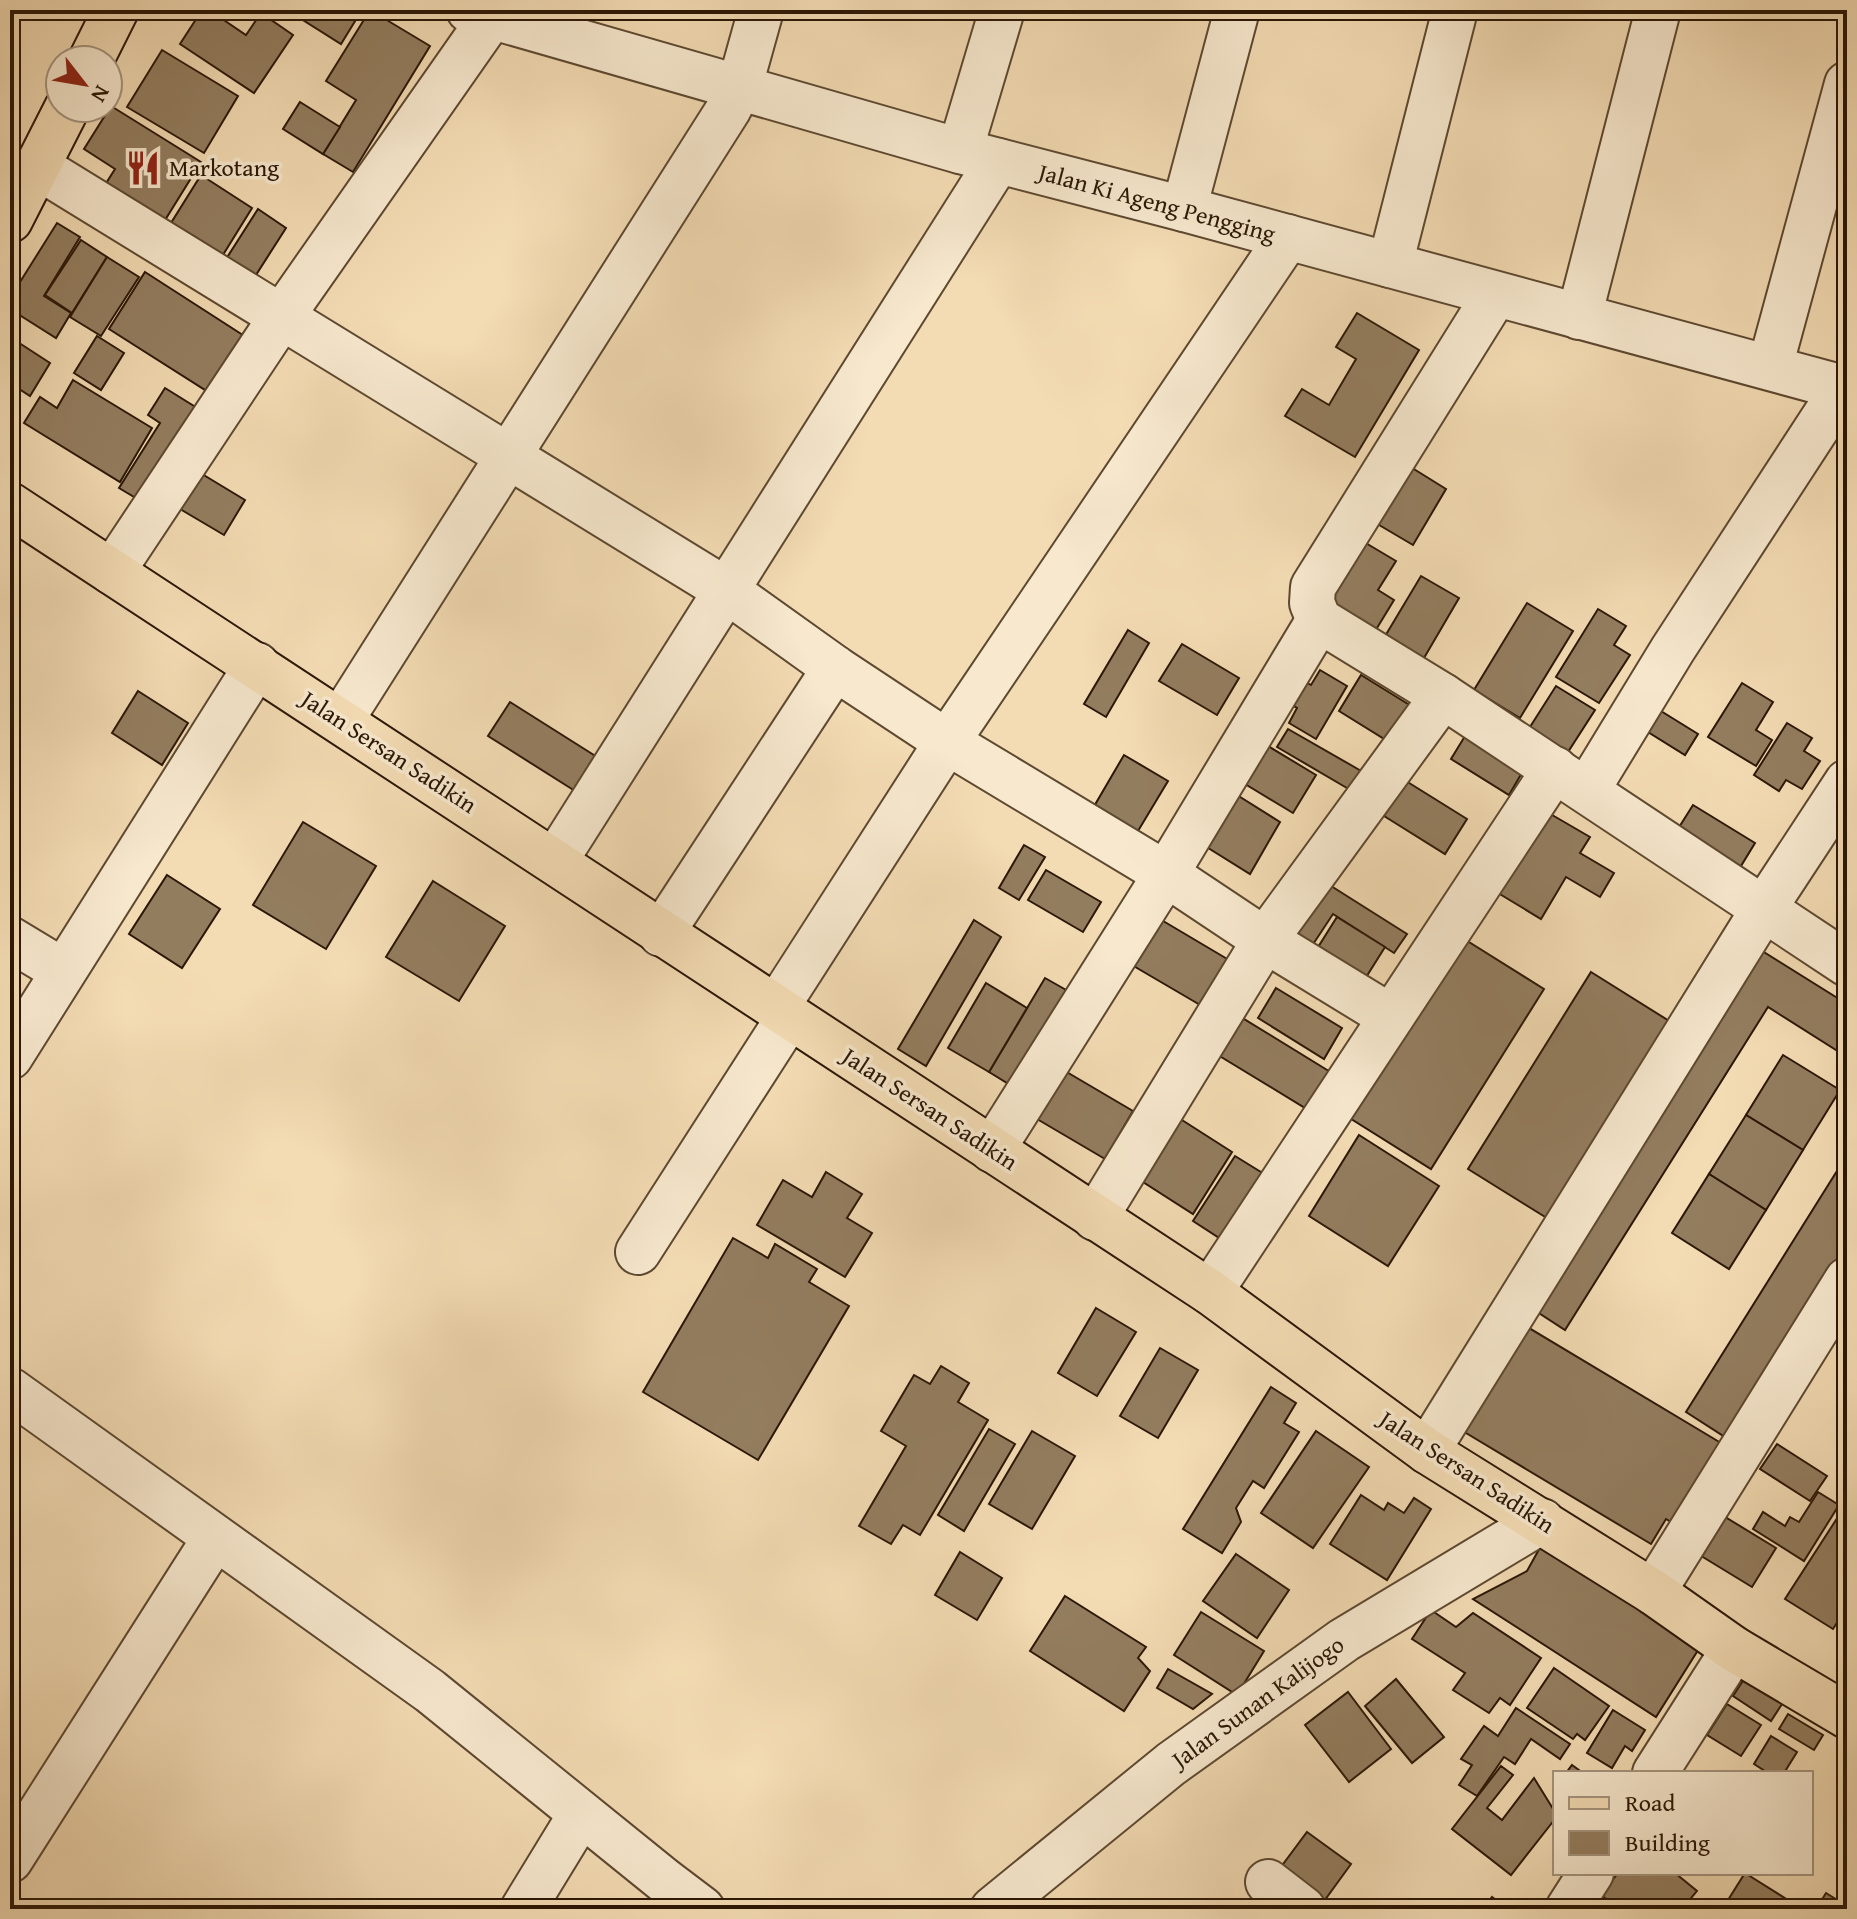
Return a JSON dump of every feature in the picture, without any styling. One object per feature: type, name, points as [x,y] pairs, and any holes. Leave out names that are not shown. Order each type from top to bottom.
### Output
[{"type":"main road","points":[[99,44],[116,10]]},
{"type":"main road","points":[[10,219],[59,124]]},
{"type":"main road","name":"Jalan Sersan Sadikin","points":[[10,505],[1210,1292],[1427,1451],[1653,1592],[1734,1649],[1847,1716]]},
{"type":"street","points":[[341,720],[728,110],[739,89],[761,10]]},
{"type":"street","points":[[555,861],[726,590],[979,156],[1002,10]]},
{"type":"street","points":[[1184,209],[1237,10]]},
{"type":"street","points":[[1390,265],[1455,10]]},
{"type":"street","points":[[1579,317],[1658,10]]},
{"type":"street","points":[[112,572],[485,12]]},
{"type":"street","name":"Jalan Ki Ageng Pengging","points":[[485,12],[739,89],[979,156],[1845,388]]},
{"type":"street","points":[[1770,367],[1847,84]]},
{"type":"street","points":[[38,167],[726,590],[835,668],[947,742],[1166,874],[1265,940],[1391,1017]]},
{"type":"street","points":[[638,1252],[947,742],[1288,237]]},
{"type":"street","points":[[1495,295],[1313,587],[1312,603],[1319,620],[1571,779],[1847,964]]},
{"type":"street","points":[[1210,1292],[1391,1017],[1673,649],[1845,388]]},
{"type":"street","points":[[992,1150],[1166,874],[1319,620]]},
{"type":"street","points":[[10,1057],[257,665]]},
{"type":"street","points":[[661,934],[835,668]]},
{"type":"street","points":[[1095,1218],[1265,940],[1443,696]]},
{"type":"street","points":[[1427,1451],[1763,910],[1847,782]]},
{"type":"street","points":[[10,939],[63,971]]},
{"type":"street","points":[[1653,1592],[1847,1280]]},
{"type":"street","points":[[10,1390],[430,1691],[702,1909]]},
{"type":"street","name":"Jalan Sunan Kalijogo","points":[[1011,1904],[1171,1764],[1344,1640],[1542,1521]]},
{"type":"street","points":[[17,1834],[215,1538]]},
{"type":"street","points":[[1656,1771],[1734,1649]]},
{"type":"street","points":[[523,1909],[581,1814]]},
{"type":"street","points":[[1568,1909],[1590,1875]]},
{"type":"street","points":[[1268,1882],[1303,1909]]},
{"type":"building","points":[[10,10],[23,10],[10,30]]},
{"type":"building","points":[[56,10],[79,10],[72,20]]},
{"type":"building","points":[[202,10],[209,10],[246,35],[261,13],[293,35],[254,93],[180,44]]},
{"type":"building","points":[[287,10],[356,10],[360,13],[341,44]]},
{"type":"building","points":[[370,10],[430,46],[353,172],[323,154],[356,100],[326,81]]},
{"type":"building","points":[[162,50],[238,96],[204,153],[127,107]]},
{"type":"building","points":[[300,102],[340,127],[323,154],[283,129]]},
{"type":"building","points":[[124,114],[201,162],[157,233],[98,196],[115,169],[84,149],[100,124],[124,124]]},
{"type":"building","points":[[201,175],[252,208],[213,271],[161,239]]},
{"type":"building","points":[[258,209],[286,228],[247,289],[219,270]]},
{"type":"building","points":[[57,223],[80,237],[44,296],[71,313],[56,338],[10,309],[10,298]]},
{"type":"building","points":[[81,240],[107,257],[72,313],[45,295]]},
{"type":"building","points":[[107,257],[139,277],[101,336],[70,317]]},
{"type":"building","points":[[145,272],[249,339],[213,395],[109,329]]},
{"type":"building","points":[[1357,313],[1419,350],[1355,457],[1285,416],[1302,389],[1329,405],[1356,359],[1336,347]]},
{"type":"building","points":[[97,336],[124,353],[101,390],[74,373]]},
{"type":"building","points":[[10,337],[50,363],[30,396],[10,383]]},
{"type":"building","points":[[73,380],[152,428],[120,482],[24,423],[40,397],[57,408]]},
{"type":"building","points":[[165,388],[202,411],[144,503],[119,488],[160,423],[148,415]]},
{"type":"building","points":[[1409,466],[1446,489],[1413,545],[1374,522]]},
{"type":"building","points":[[202,474],[245,500],[224,535],[180,509]]},
{"type":"building","points":[[1359,539],[1396,561],[1378,590],[1394,600],[1369,641],[1317,609]]},
{"type":"building","points":[[1421,576],[1459,598],[1417,670],[1378,648]]},
{"type":"building","points":[[1527,603],[1573,631],[1520,718],[1474,690]]},
{"type":"building","points":[[1598,609],[1626,626],[1614,645],[1630,655],[1599,703],[1556,677]]},
{"type":"building","points":[[1128,630],[1149,643],[1106,717],[1084,704]]},
{"type":"building","points":[[1182,644],[1239,678],[1217,715],[1159,681]]},
{"type":"building","points":[[1320,670],[1347,686],[1316,739],[1289,723],[1297,708],[1290,704],[1304,681],[1311,685]]},
{"type":"building","points":[[1361,675],[1416,709],[1394,745],[1339,711]]},
{"type":"building","points":[[1742,683],[1773,702],[1756,730],[1772,740],[1756,766],[1708,737]]},
{"type":"building","points":[[1556,686],[1595,710],[1559,766],[1521,741]]},
{"type":"building","points":[[138,691],[188,723],[162,765],[112,733]]},
{"type":"building","points":[[510,702],[597,757],[575,791],[488,736]]},
{"type":"building","points":[[1648,703],[1698,734],[1685,755],[1635,724]]},
{"type":"building","points":[[1787,723],[1812,738],[1804,751],[1820,761],[1802,789],[1786,780],[1779,791],[1754,775]]},
{"type":"building","points":[[1288,729],[1363,772],[1352,791],[1277,747]]},
{"type":"building","points":[[1465,736],[1523,771],[1509,795],[1451,759]]},
{"type":"building","points":[[1268,746],[1316,775],[1293,813],[1245,784]]},
{"type":"building","points":[[1124,755],[1168,781],[1132,841],[1089,815]]},
{"type":"building","points":[[1406,781],[1467,819],[1445,854],[1384,816]]},
{"type":"building","points":[[1237,795],[1280,822],[1250,874],[1205,846]]},
{"type":"building","points":[[1693,805],[1755,843],[1733,879],[1671,840]]},
{"type":"building","points":[[1547,812],[1590,837],[1580,853],[1614,873],[1600,897],[1566,877],[1541,919],[1498,893]]},
{"type":"building","points":[[303,822],[376,866],[326,949],[253,905]]},
{"type":"building","points":[[1024,845],[1045,857],[1019,900],[999,888]]},
{"type":"building","points":[[1046,870],[1101,902],[1083,932],[1028,900]]},
{"type":"building","points":[[167,875],[220,909],[182,968],[129,934]]},
{"type":"building","points":[[1320,879],[1407,934],[1394,953],[1333,914],[1304,958],[1280,943]]},
{"type":"building","points":[[433,881],[505,926],[459,1001],[386,957]]},
{"type":"building","points":[[1847,914],[1847,948],[1833,939]]},
{"type":"building","points":[[1153,915],[1234,963],[1207,1009],[1125,961]]},
{"type":"building","points":[[1337,917],[1385,947],[1358,990],[1310,960]]},
{"type":"building","points":[[974,920],[1001,937],[926,1066],[898,1049]]},
{"type":"building","points":[[1453,932],[1544,989],[1431,1169],[1340,1112]]},
{"type":"building","points":[[1751,944],[1847,1004],[1847,1057],[1768,1007],[1565,1330],[1525,1304]]},
{"type":"building","points":[[1591,972],[1674,1024],[1550,1220],[1468,1169]]},
{"type":"building","points":[[1045,978],[1068,991],[1012,1086],[989,1072]]},
{"type":"building","points":[[986,983],[1027,1008],[989,1072],[948,1048]]},
{"type":"building","points":[[1276,988],[1342,1028],[1324,1059],[1258,1018]]},
{"type":"building","points":[[1231,1011],[1332,1073],[1310,1111],[1208,1049]]},
{"type":"building","points":[[1783,1055],[1840,1090],[1803,1150],[1746,1115]]},
{"type":"building","points":[[1065,1071],[1133,1111],[1105,1159],[1037,1119]]},
{"type":"building","points":[[1171,1113],[1232,1152],[1193,1214],[1132,1175]]},
{"type":"building","points":[[1746,1115],[1803,1150],[1766,1210],[1709,1174]]},
{"type":"building","points":[[1359,1135],[1439,1186],[1388,1266],[1309,1216]]},
{"type":"building","points":[[1847,1155],[1847,1243],[1725,1437],[1686,1412]]},
{"type":"building","points":[[1235,1156],[1269,1177],[1227,1243],[1193,1221]]},
{"type":"building","points":[[826,1172],[862,1194],[847,1218],[872,1233],[845,1277],[757,1225],[783,1180],[812,1197]]},
{"type":"building","points":[[1709,1174],[1766,1210],[1729,1269],[1672,1233]]},
{"type":"building","points":[[733,1238],[768,1258],[775,1244],[817,1269],[809,1282],[849,1306],[758,1460],[643,1392]]},
{"type":"building","points":[[1096,1308],[1136,1332],[1097,1396],[1058,1373]]},
{"type":"building","points":[[1519,1322],[1731,1449],[1683,1529],[1666,1519],[1651,1544],[1456,1427]]},
{"type":"building","points":[[1160,1348],[1198,1370],[1158,1438],[1120,1416]]},
{"type":"building","points":[[941,1366],[969,1383],[958,1402],[988,1420],[920,1535],[903,1525],[891,1544],[859,1526],[906,1446],[881,1431],[914,1375],[930,1384]]},
{"type":"building","points":[[1271,1387],[1296,1403],[1284,1423],[1299,1432],[1264,1488],[1253,1481],[1236,1508],[1241,1522],[1222,1553],[1183,1529]]},
{"type":"building","points":[[989,1429],[1015,1444],[964,1531],[938,1515]]},
{"type":"building","points":[[1032,1431],[1075,1456],[1032,1529],[989,1504]]},
{"type":"building","points":[[1316,1431],[1369,1467],[1313,1548],[1261,1513]]},
{"type":"building","points":[[1777,1444],[1827,1476],[1810,1501],[1760,1469]]},
{"type":"building","points":[[1818,1492],[1839,1505],[1804,1561],[1753,1529],[1763,1512],[1785,1526],[1790,1517],[1799,1522]]},
{"type":"building","points":[[1361,1495],[1384,1510],[1388,1503],[1404,1513],[1414,1498],[1431,1509],[1387,1580],[1330,1544]]},
{"type":"building","points":[[1845,1506],[1847,1607],[1833,1629],[1785,1599]]},
{"type":"building","points":[[1717,1512],[1776,1548],[1752,1587],[1693,1551]]},
{"type":"building","points":[[1542,1544],[1700,1647],[1656,1717],[1473,1599],[1527,1571]]},
{"type":"building","points":[[960,1552],[1002,1578],[977,1620],[935,1595]]},
{"type":"building","points":[[1236,1554],[1289,1590],[1257,1638],[1203,1601]]},
{"type":"building","points":[[1065,1596],[1146,1647],[1138,1658],[1150,1671],[1124,1711],[1030,1651]]},
{"type":"building","points":[[1431,1610],[1456,1627],[1473,1613],[1541,1658],[1510,1705],[1500,1698],[1489,1713],[1453,1690],[1465,1673],[1412,1639]]},
{"type":"building","points":[[1201,1612],[1264,1651],[1237,1695],[1174,1655]]},
{"type":"building","points":[[1554,1668],[1609,1706],[1585,1740],[1577,1734],[1573,1739],[1527,1708]]},
{"type":"building","points":[[1168,1669],[1212,1694],[1193,1709],[1157,1688]]},
{"type":"building","points":[[1746,1676],[1784,1701],[1771,1721],[1733,1696]]},
{"type":"building","points":[[1396,1679],[1444,1737],[1412,1763],[1365,1706]]},
{"type":"building","points":[[1348,1692],[1391,1749],[1349,1782],[1305,1725]]},
{"type":"building","points":[[1727,1704],[1761,1725],[1741,1756],[1707,1735]]},
{"type":"building","points":[[1516,1708],[1570,1744],[1560,1759],[1531,1739],[1515,1764],[1504,1757],[1477,1796],[1459,1785],[1472,1765],[1461,1759],[1484,1726],[1498,1736]]},
{"type":"building","points":[[1613,1710],[1645,1730],[1632,1751],[1625,1746],[1612,1768],[1587,1753]]},
{"type":"building","points":[[1788,1714],[1823,1735],[1814,1750],[1779,1729]]},
{"type":"building","points":[[1771,1736],[1797,1752],[1785,1771],[1765,1771],[1754,1764]]},
{"type":"building","points":[[1501,1766],[1513,1775],[1487,1808],[1502,1820],[1534,1778],[1553,1809],[1553,1822],[1511,1875],[1452,1829]]},
{"type":"building","points":[[1307,1832],[1351,1864],[1319,1908],[1275,1875]]},
{"type":"building","points":[[1616,1875],[1677,1875],[1697,1891],[1682,1909],[1619,1909],[1601,1895]]},
{"type":"building","points":[[1744,1875],[1799,1907],[1798,1909],[1723,1908]]},
{"type":"building","points":[[1826,1893],[1847,1906],[1847,1909],[1816,1909]]},
{"type":"building","points":[[1492,1897],[1509,1909],[1483,1909]]},
{"type":"place","name":"Markotang","points":[[143,168]]}]
